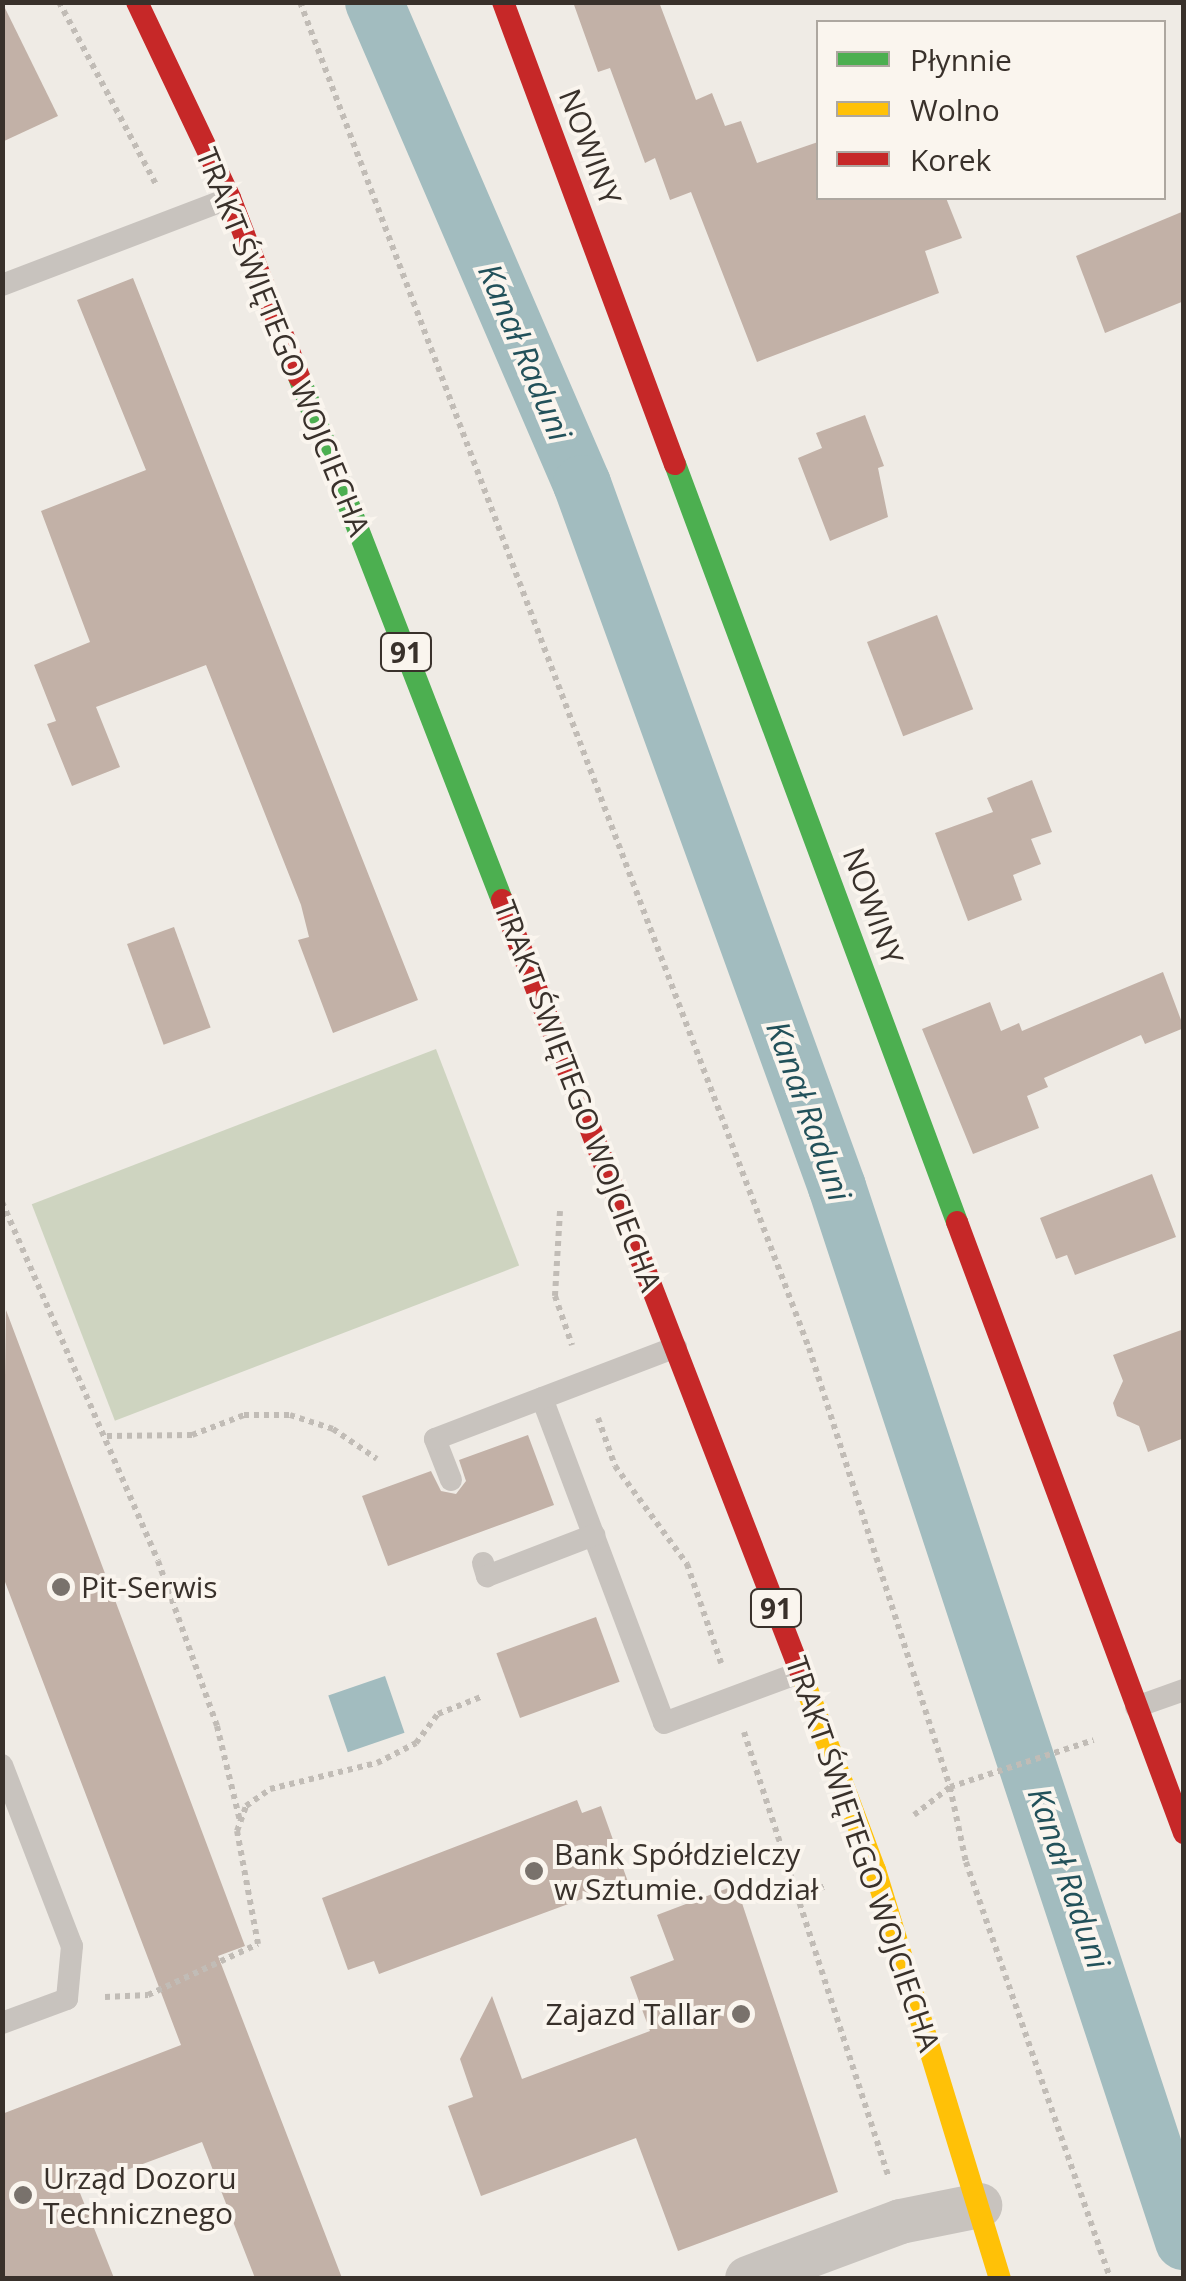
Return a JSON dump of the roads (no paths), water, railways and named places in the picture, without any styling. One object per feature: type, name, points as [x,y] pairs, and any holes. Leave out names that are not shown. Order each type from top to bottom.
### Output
[{"type":"main road","name":"TRAKT ŚWIĘTEGO WOJCIECHA","points":[[137,2],[230,198],[801,1672],[874,1870],[1000,2278]]},
{"type":"main road","name":"NOWINY","points":[[503,2],[1184,1833]]},
{"type":"street","points":[[747,2278],[900,2221],[980,2204]]},
{"type":"lane","points":[[2,285],[230,198]]},
{"type":"lane","points":[[451,1480],[435,1438],[676,1347]]},
{"type":"lane","points":[[539,1399],[664,1724],[801,1672]]},
{"type":"lane","points":[[483,1563],[487,1576],[594,1535]]},
{"type":"lane","points":[[1136,1708],[1184,1690]]},
{"type":"lane","points":[[2,1765],[72,1946],[67,1999],[2,2023]]},
{"type":"water","points":[[385,1676],[405,1733],[348,1752],[328,1696]]},
{"type":"waterway","name":"Kanał Raduni","points":[[374,2],[582,484],[837,1187],[1184,2241]]},
{"type":"place","name":"Pit-Serwis","points":[[61,1587]]},
{"type":"place","name":"Bank Spółdzielczy w Sztumie. Oddział","points":[[534,1871]]},
{"type":"place","name":"Zajazd Tallar","points":[[741,2014]]},
{"type":"place","name":"Urząd Dozoru Technicznego","points":[[23,2195]]}]
